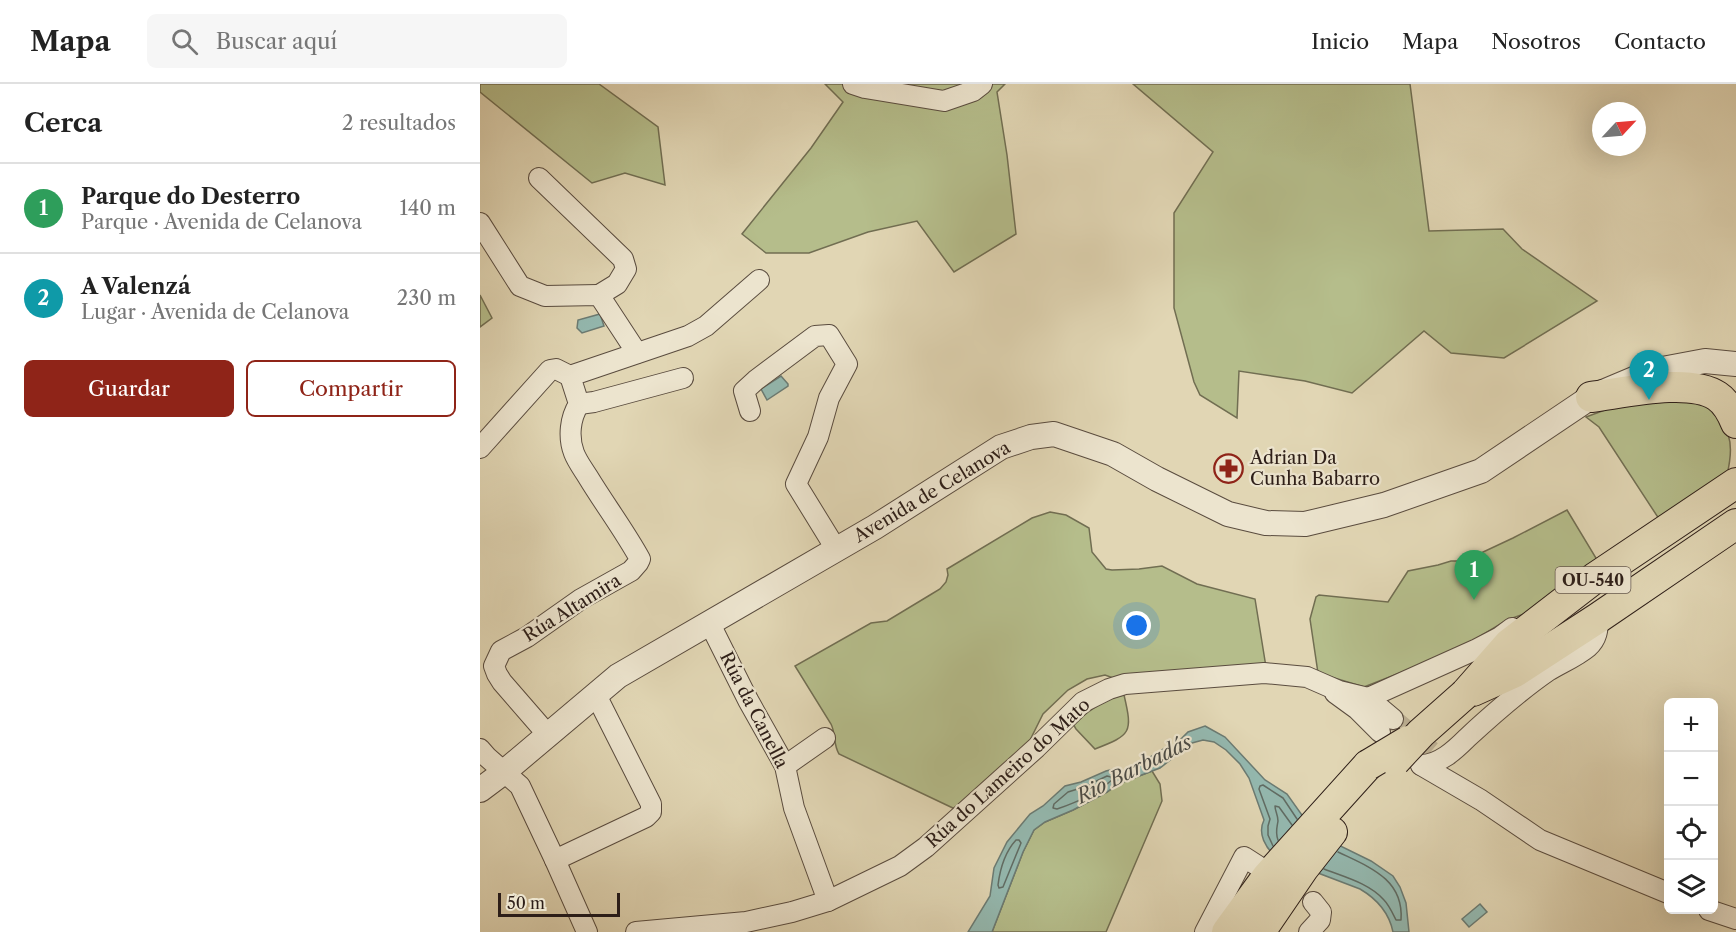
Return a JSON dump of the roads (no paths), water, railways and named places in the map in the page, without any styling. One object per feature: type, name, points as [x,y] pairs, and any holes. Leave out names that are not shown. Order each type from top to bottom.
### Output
[{"type":"main road","points":[[1591,397],[1681,387],[1699,389],[1717,396],[1732,412],[1736,423]]},
{"type":"main road","points":[[1730,495],[1731,473],[1736,460]]},
{"type":"main road","name":"OU-540","points":[[1260,932],[1303,869],[1340,822],[1423,757],[1465,694],[1509,644],[1596,578],[1730,495]]},
{"type":"main road","name":"OU-540","points":[[1465,694],[1730,495]]},
{"type":"main road","name":"OU-540","points":[[1465,694],[1515,672],[1736,524]]},
{"type":"main road","points":[[1227,932],[1268,876],[1423,757]]},
{"type":"main road","points":[[1280,932],[1298,899],[1336,847],[1340,822]]},
{"type":"street","points":[[853,84],[944,101],[974,91],[982,84]]},
{"type":"street","points":[[480,223],[520,286],[545,296],[599,295],[616,284],[626,269],[623,259],[539,178]]},
{"type":"street","points":[[480,448],[550,370],[556,369],[570,376],[688,336],[706,326],[759,280]]},
{"type":"street","points":[[599,295],[637,353]]},
{"type":"street","points":[[750,411],[744,391],[815,336],[829,335],[847,364],[829,398],[818,437],[796,483],[836,549]]},
{"type":"street","name":"Avenida de Celanova","points":[[480,790],[618,676],[875,526],[1001,447],[1031,437],[1054,434],[1113,454],[1157,479],[1228,514],[1266,523],[1305,524],[1384,505],[1481,471],[1591,397],[1657,370],[1705,361],[1736,364]]},
{"type":"street","name":"Avenida de Celanova","points":[[1657,370],[1736,378]]},
{"type":"street","points":[[570,376],[579,404],[683,378]]},
{"type":"street","name":"Rúa Altamira","points":[[548,735],[502,682],[494,666],[497,658],[501,651],[527,637],[581,599],[631,571],[640,559],[575,454],[570,429],[574,411],[579,404]]},
{"type":"street","points":[[1307,677],[1339,691],[1368,698],[1477,649],[1500,637],[1528,616],[1547,614]]},
{"type":"street","points":[[1423,757],[1500,708],[1549,671],[1588,647],[1596,638],[1598,618]]},
{"type":"street","name":"Rúa da Canella","points":[[709,622],[748,700],[785,766],[794,808],[828,902]]},
{"type":"street","name":"Rúa do Lameiro do Mato","points":[[636,932],[748,927],[828,902],[900,866],[926,847],[1036,748],[1083,702],[1096,695],[1125,684],[1145,682],[1264,673],[1307,677]]},
{"type":"street","points":[[1307,677],[1386,726],[1368,698]]},
{"type":"street","points":[[555,860],[646,818],[651,812],[651,804],[596,695]]},
{"type":"street","points":[[785,766],[825,738]]},
{"type":"street","points":[[480,749],[520,786],[587,932]]},
{"type":"street","points":[[1423,757],[1480,800],[1540,840],[1664,891]]},
{"type":"street","points":[[1423,757],[1480,800]]},
{"type":"street","points":[[1204,932],[1251,862]]},
{"type":"street","points":[[1309,932],[1320,920],[1321,912],[1313,903]]},
{"type":"street","points":[[1718,912],[1736,919]]},
{"type":"water","points":[[600,314],[604,326],[582,333],[577,328],[578,320]]},
{"type":"water","points":[[781,376],[788,386],[767,400],[761,389]]},
{"type":"water","name":"Rio Barbadás","points":[[1205,726],[1225,737],[1265,780],[1287,794],[1304,818],[1324,838],[1371,861],[1393,876],[1406,903],[1409,932],[1393,932],[1389,918],[1381,907],[1360,889],[1276,857],[1262,835],[1264,820],[1249,778],[1240,764],[1226,750],[1214,742],[1203,740],[1192,743],[1160,768],[1118,784],[1034,830],[992,932],[968,932],[990,896],[994,868],[1007,842],[1030,814],[1043,806],[1065,786],[1114,769],[1124,773],[1165,748],[1173,747],[1188,732]]},
{"type":"water","points":[[1480,904],[1487,912],[1469,927],[1462,919]]},
{"type":"tunnel","points":[[1393,719],[1435,754]]},
{"type":"place","name":"A Valenzá","points":[[1649,400]]},
{"type":"place","name":"Adrian Da Cunha Babarro","points":[[1229,468]]},
{"type":"place","name":"Parque do Desterro","points":[[1474,600]]}]
